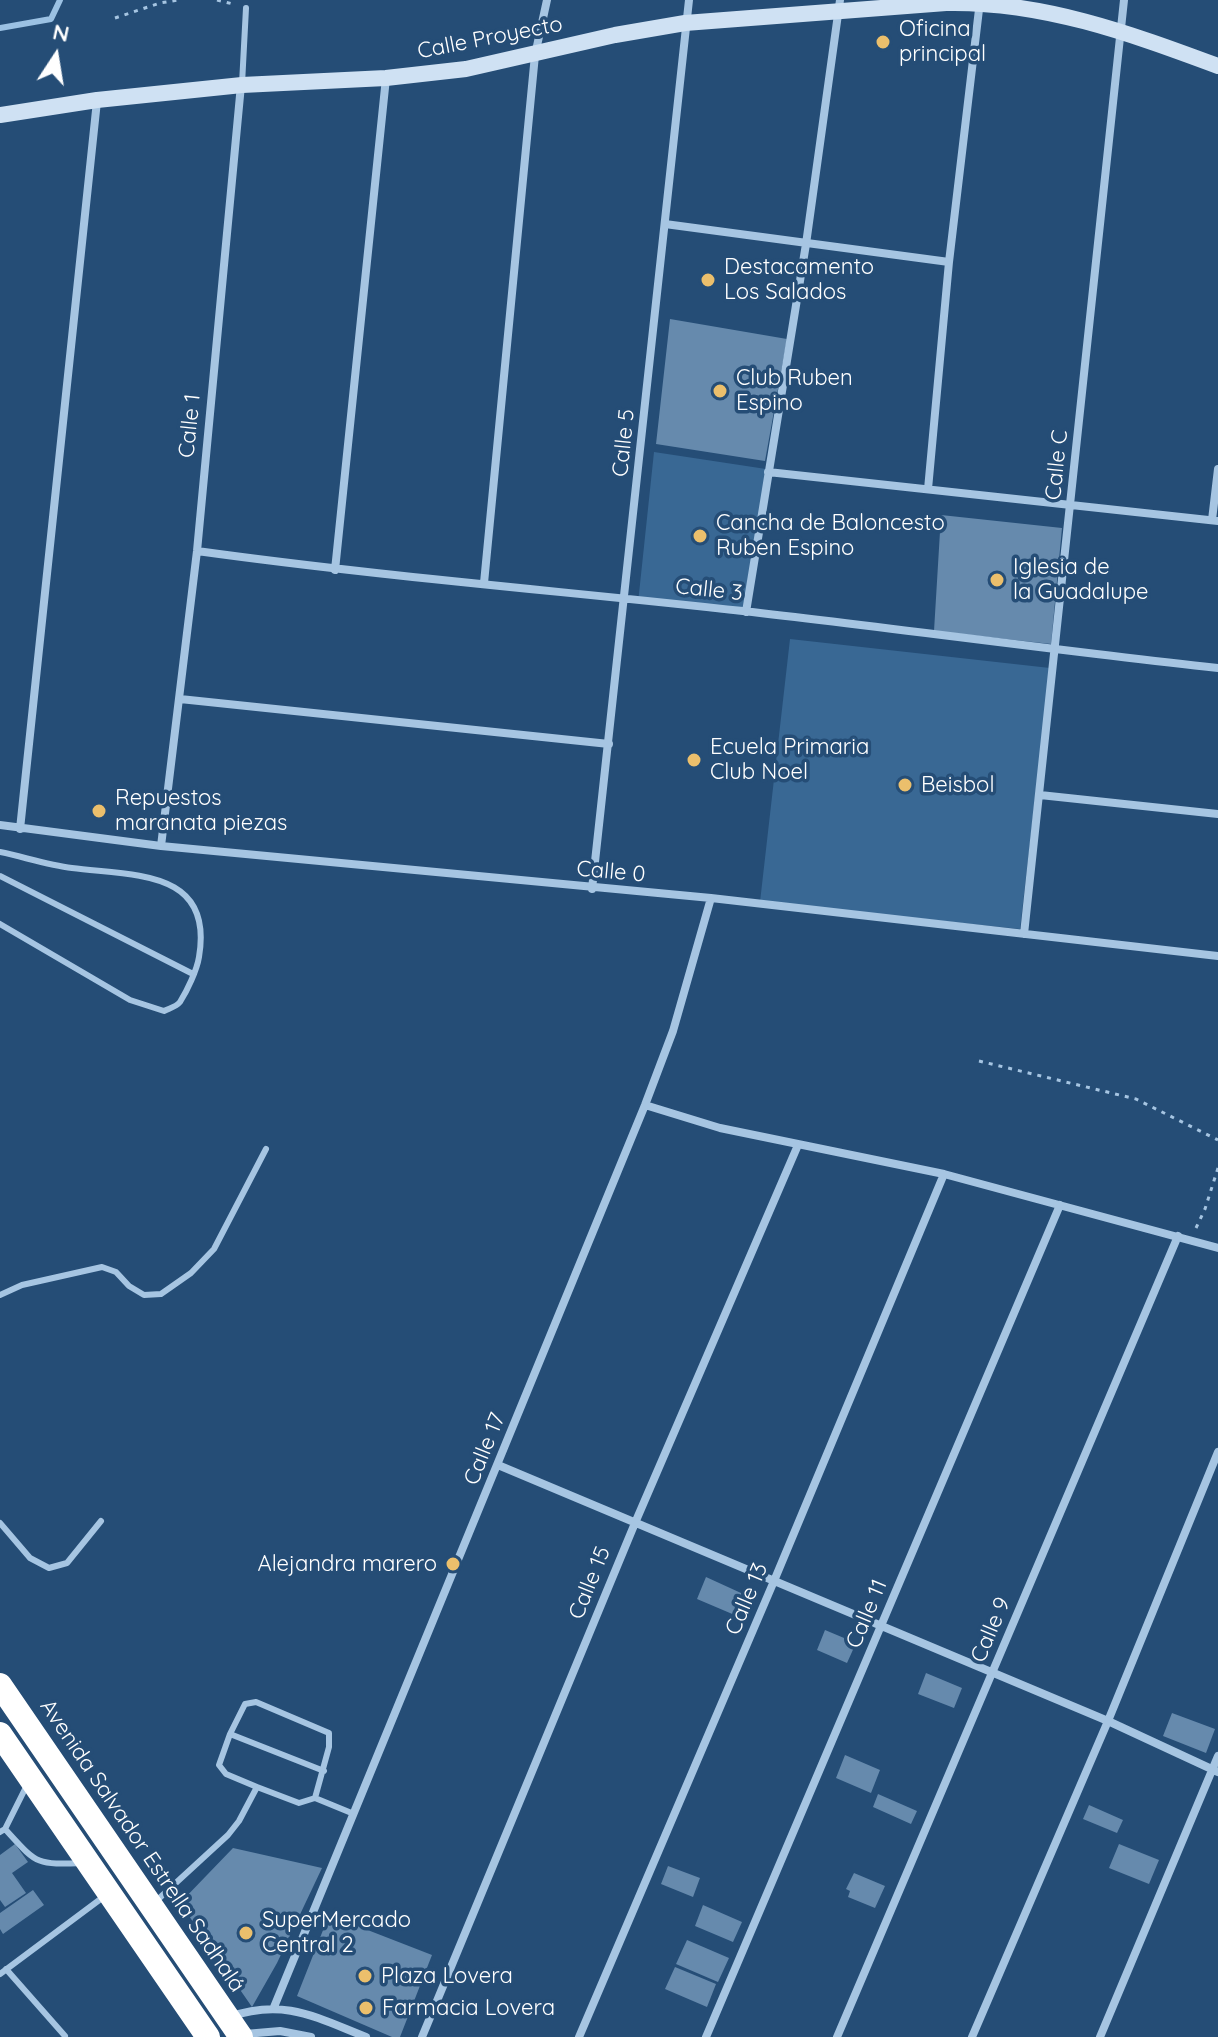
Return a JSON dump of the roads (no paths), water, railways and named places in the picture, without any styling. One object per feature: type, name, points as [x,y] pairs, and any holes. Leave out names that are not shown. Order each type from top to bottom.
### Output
[{"type":"highway","name":"Avenida Salvador Estrella Sadhalá","points":[[0,1685],[7,1717],[30,1778],[206,2034]]},
{"type":"highway","name":"Avenida Salvador Estrella Sadhalá","points":[[7,1717],[151,1905],[237,2032]]},
{"type":"street","points":[[484,583],[535,55],[547,0]]},
{"type":"street","name":"Calle 5","points":[[592,889],[689,0]]},
{"type":"street","name":"Calle C","points":[[1024,934],[1124,0]]},
{"type":"street","points":[[928,489],[949,262],[980,1]]},
{"type":"street","name":"Calle Proyecto","points":[[0,115],[97,100],[242,85],[386,78],[466,69],[615,35],[685,23],[839,5],[980,1],[1057,14],[1119,30],[1218,66]]},
{"type":"street","points":[[746,612],[806,244],[839,5]]},
{"type":"street","points":[[335,570],[386,78]]},
{"type":"street","name":"Calle 1","points":[[161,846],[197,551],[242,85]]},
{"type":"street","points":[[20,829],[97,100]]},
{"type":"street","points":[[665,224],[949,262]]},
{"type":"street","points":[[768,472],[1215,521],[1218,469]]},
{"type":"street","name":"Calle 3","points":[[197,551],[335,570],[746,612],[1218,668]]},
{"type":"street","points":[[180,699],[609,744]]},
{"type":"street","points":[[1040,795],[1218,814]]},
{"type":"street","name":"Calle 0","points":[[0,825],[161,846],[711,898],[1218,956]]},
{"type":"street","name":"Calle 17","points":[[274,2007],[645,1105],[684,997],[711,898]]},
{"type":"street","points":[[645,1105],[720,1128],[944,1174],[1218,1248]]},
{"type":"street","name":"Calle 15","points":[[422,2037],[635,1523],[798,1145]]},
{"type":"street","name":"Calle 13","points":[[579,2037],[944,1174]]},
{"type":"street","name":"Calle 11","points":[[706,2037],[1060,1205]]},
{"type":"street","name":"Calle 9","points":[[837,2037],[1178,1236]]},
{"type":"street","points":[[972,2037],[1108,1721],[1218,1452]]},
{"type":"street","points":[[498,1465],[1108,1721],[1215,1771]]},
{"type":"street","points":[[1100,2037],[1215,1771],[1218,1756]]},
{"type":"street","points":[[237,2032],[246,2011],[274,2007],[302,2012],[366,2037]]},
{"type":"street","points":[[206,2034],[267,2031],[311,2037]]},
{"type":"lane","name":"Calle 1","points":[[242,85],[246,8]]},
{"type":"lane","points":[[0,852],[70,868],[143,874],[177,889],[197,908],[202,931],[199,961],[178,1005],[164,1011],[130,1000],[0,924]]},
{"type":"lane","points":[[0,876],[193,974]]},
{"type":"lane","points":[[0,1295],[22,1285],[102,1267],[116,1272],[129,1286],[144,1295],[161,1294],[191,1273],[214,1249],[266,1149]]},
{"type":"lane","points":[[0,1523],[30,1558],[49,1568],[67,1563],[101,1521]]},
{"type":"lane","points":[[315,1798],[331,1739],[326,1730],[251,1702],[242,1708],[219,1759],[221,1770],[299,1803],[315,1798],[354,1814]]},
{"type":"lane","points":[[230,1734],[324,1771]]},
{"type":"lane","points":[[30,1778],[2,1831],[39,1862],[89,1863]]},
{"type":"lane","points":[[151,1905],[228,1835],[257,1787]]},
{"type":"lane","points":[[65,2036],[3,1972],[109,1892]]},
{"type":"waterway","points":[[0,28],[51,19],[60,0]]},
{"type":"place","name":"Oficina principal","points":[[883,42]]},
{"type":"place","name":"Destacamento Los Salados","points":[[708,280]]},
{"type":"place","name":"Club Ruben Espino","points":[[720,391]]},
{"type":"place","name":"Cancha de Baloncesto Ruben Espino","points":[[700,536]]},
{"type":"place","name":"Iglesia de la Guadalupe","points":[[997,580]]},
{"type":"place","name":"Ecuela Primaria Club Noel","points":[[694,760]]},
{"type":"place","name":"Beisbol","points":[[905,785]]},
{"type":"place","name":"Repuestos maranata piezas","points":[[99,811]]},
{"type":"place","name":"Alejandra marero","points":[[453,1564]]},
{"type":"place","name":"SuperMercado Central 2","points":[[246,1933]]},
{"type":"place","name":"Plaza Lovera","points":[[365,1976]]},
{"type":"place","name":"Farmacia Lovera","points":[[366,2008]]}]
